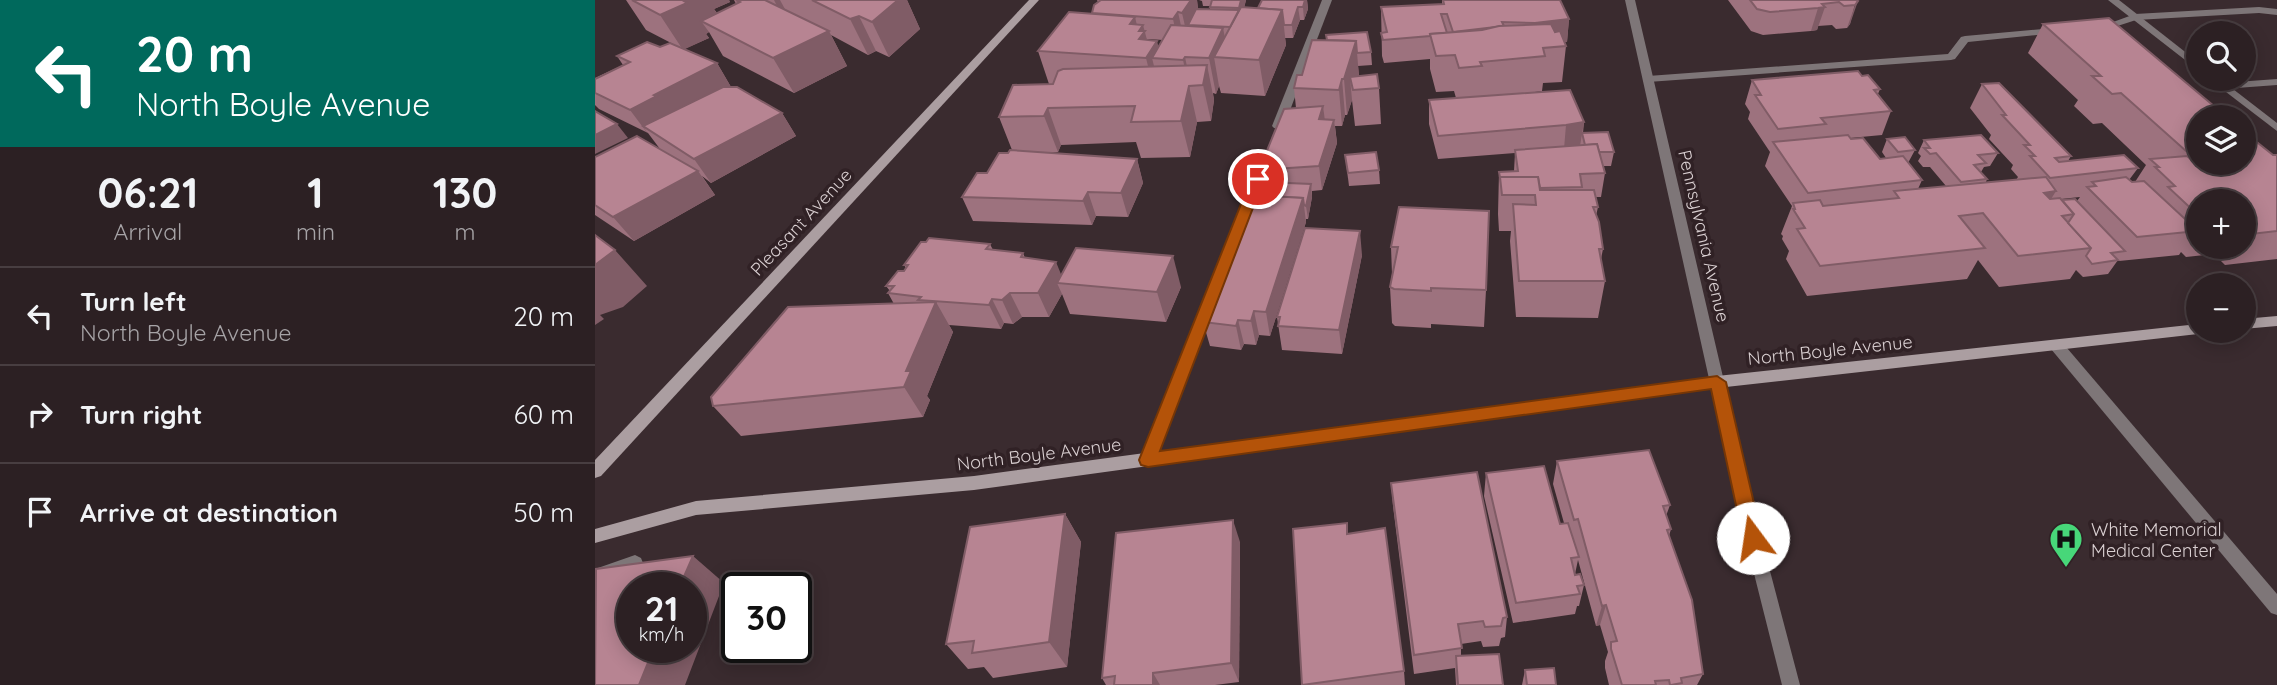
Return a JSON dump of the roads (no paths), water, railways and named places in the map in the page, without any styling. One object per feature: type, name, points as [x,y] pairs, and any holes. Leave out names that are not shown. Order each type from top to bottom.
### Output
[{"type":"main road","name":"Pleasant Avenue","points":[[595,471],[1034,0]]},
{"type":"main road","points":[[2256,323],[2277,321]]},
{"type":"main road","name":"North Boyle Avenue","points":[[595,536],[696,509],[974,483],[1717,382],[2186,330]]},
{"type":"street","points":[[1148,460],[1327,0]]},
{"type":"street","name":"Pennsylvania Avenue","points":[[1630,0],[1747,514],[1791,685]]},
{"type":"street","points":[[2112,0],[2186,57]]},
{"type":"street","points":[[2093,30],[2105,29],[2135,17],[2259,10],[2277,12]]},
{"type":"street","points":[[1649,79],[1951,57],[1965,39],[2069,30]]},
{"type":"street","points":[[2256,84],[2277,82]]},
{"type":"street","points":[[2229,91],[2277,128]]},
{"type":"street","points":[[2056,345],[2277,607]]},
{"type":"street","points":[[595,577],[635,563],[630,572]]},
{"type":"place","name":"White Memorial Medical Center","points":[[2066,569]]}]
